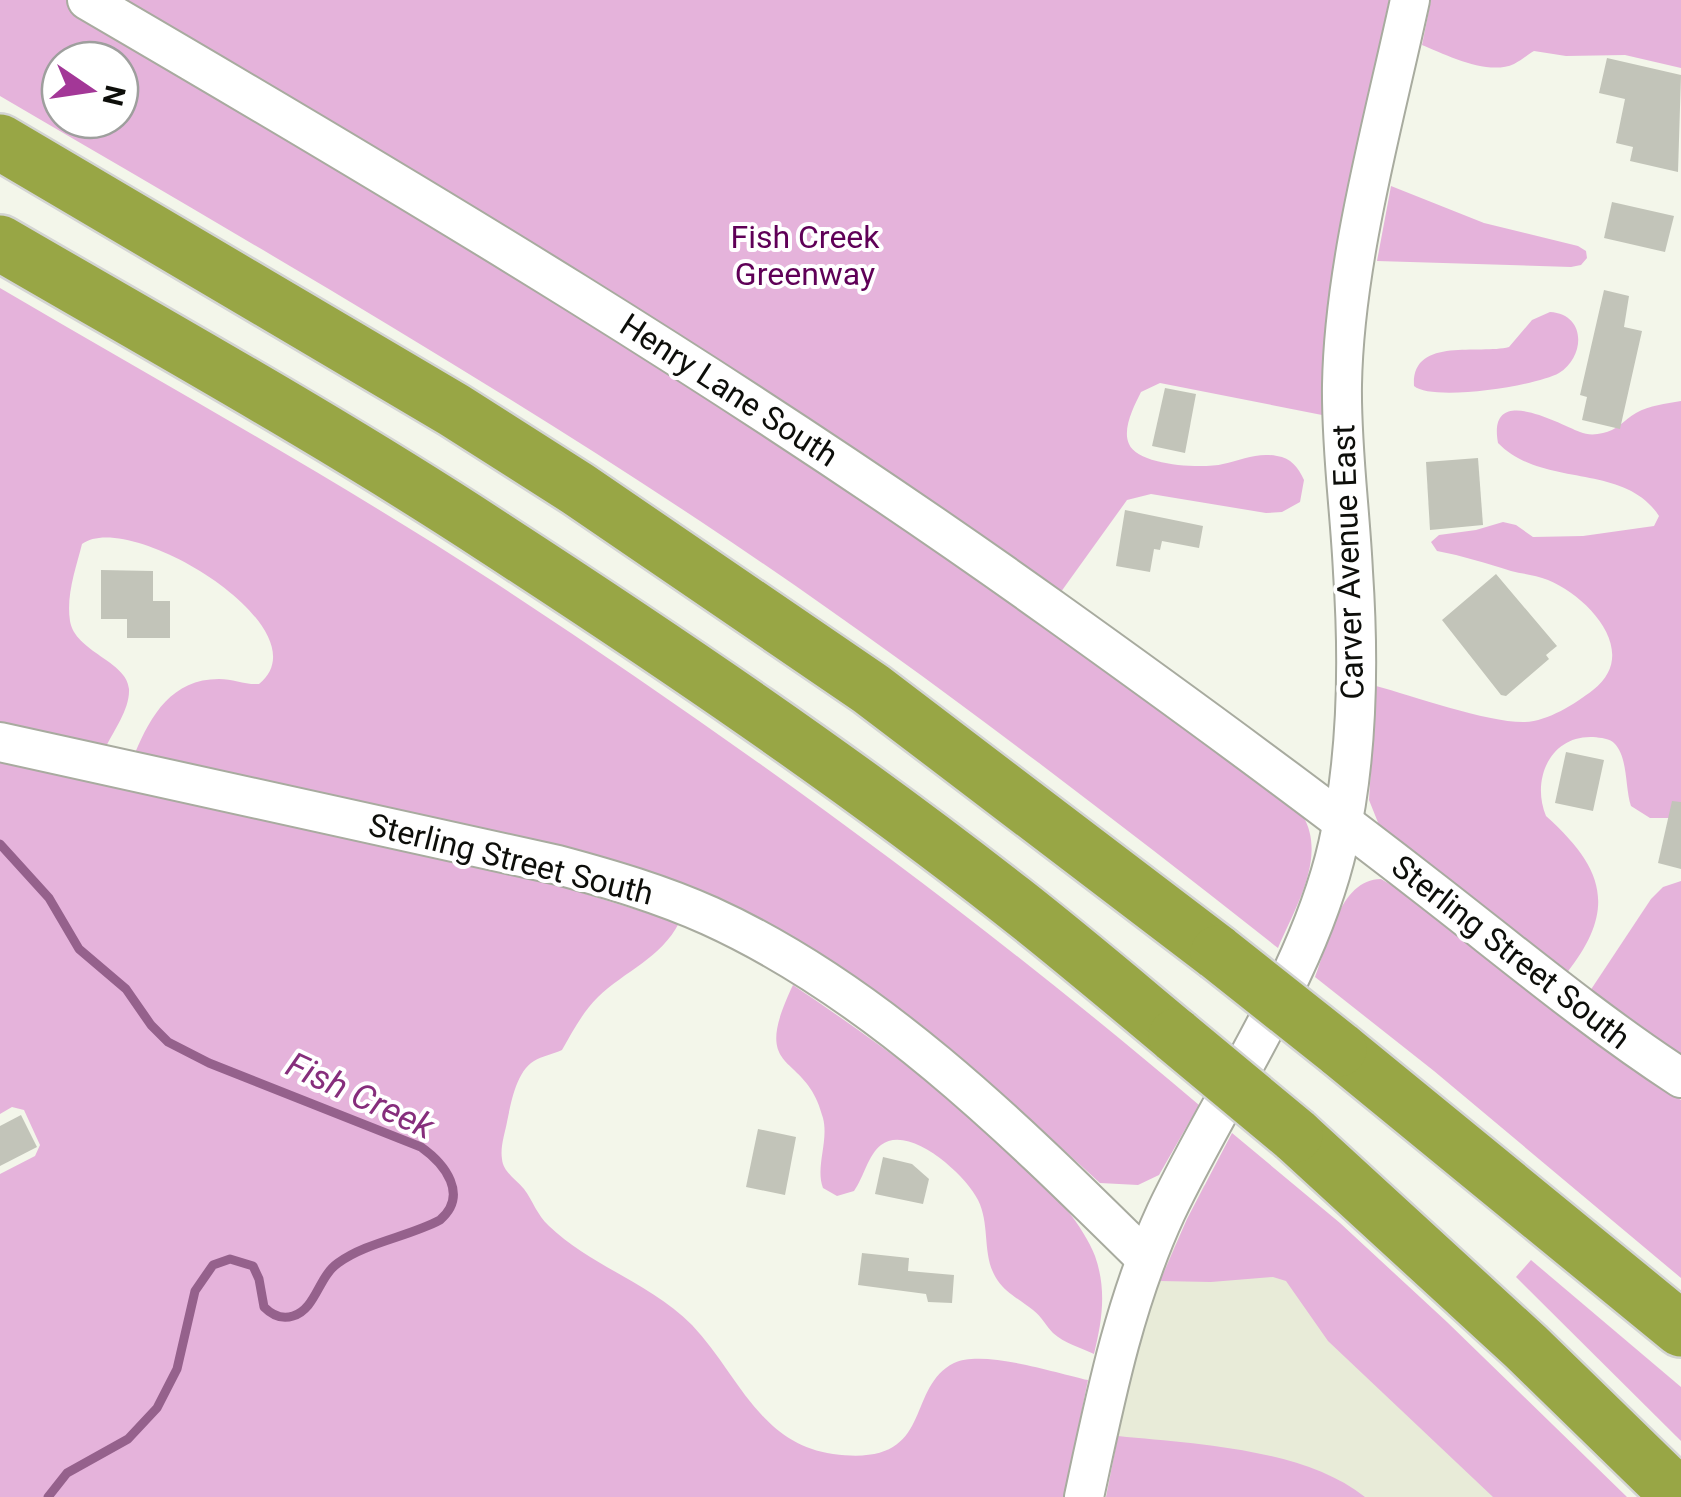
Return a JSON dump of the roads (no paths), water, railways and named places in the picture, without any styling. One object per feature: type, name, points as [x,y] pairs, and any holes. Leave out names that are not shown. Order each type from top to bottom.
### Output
[{"type":"highway","points":[[0,142],[438,400],[578,489],[871,688],[1339,1048],[1681,1329]]},
{"type":"highway","points":[[0,242],[490,535],[815,755],[1012,902],[1295,1135],[1566,1384],[1680,1497]]},
{"type":"street","name":"Henry Lane South","points":[[86,0],[358,158],[756,406],[1051,608],[1342,823]]},
{"type":"street","name":"Carver Avenue East","points":[[1084,1497],[1117,1347],[1146,1259],[1301,950],[1327,886],[1342,823],[1356,664],[1343,434],[1344,341],[1363,221],[1410,0]]},
{"type":"street","name":"Sterling Street South","points":[[0,742],[558,865],[643,890],[710,916],[801,967],[924,1055],[1010,1127],[1146,1259]]},
{"type":"street","name":"Sterling Street South","points":[[1342,823],[1578,1005],[1681,1078]]},
{"type":"waterway","name":"Fish Creek","points":[[0,844],[49,898],[79,949],[126,989],[168,1042],[209,1063],[421,1147],[445,1171],[453,1190],[453,1200],[440,1220],[338,1263],[307,1307],[293,1316],[277,1316],[264,1307],[253,1266],[230,1259],[213,1265],[195,1291],[177,1369],[157,1408],[128,1439],[67,1473],[48,1497]]},
{"type":"park label","name":"Fish Creek Greenway","points":[[805,256]]}]
